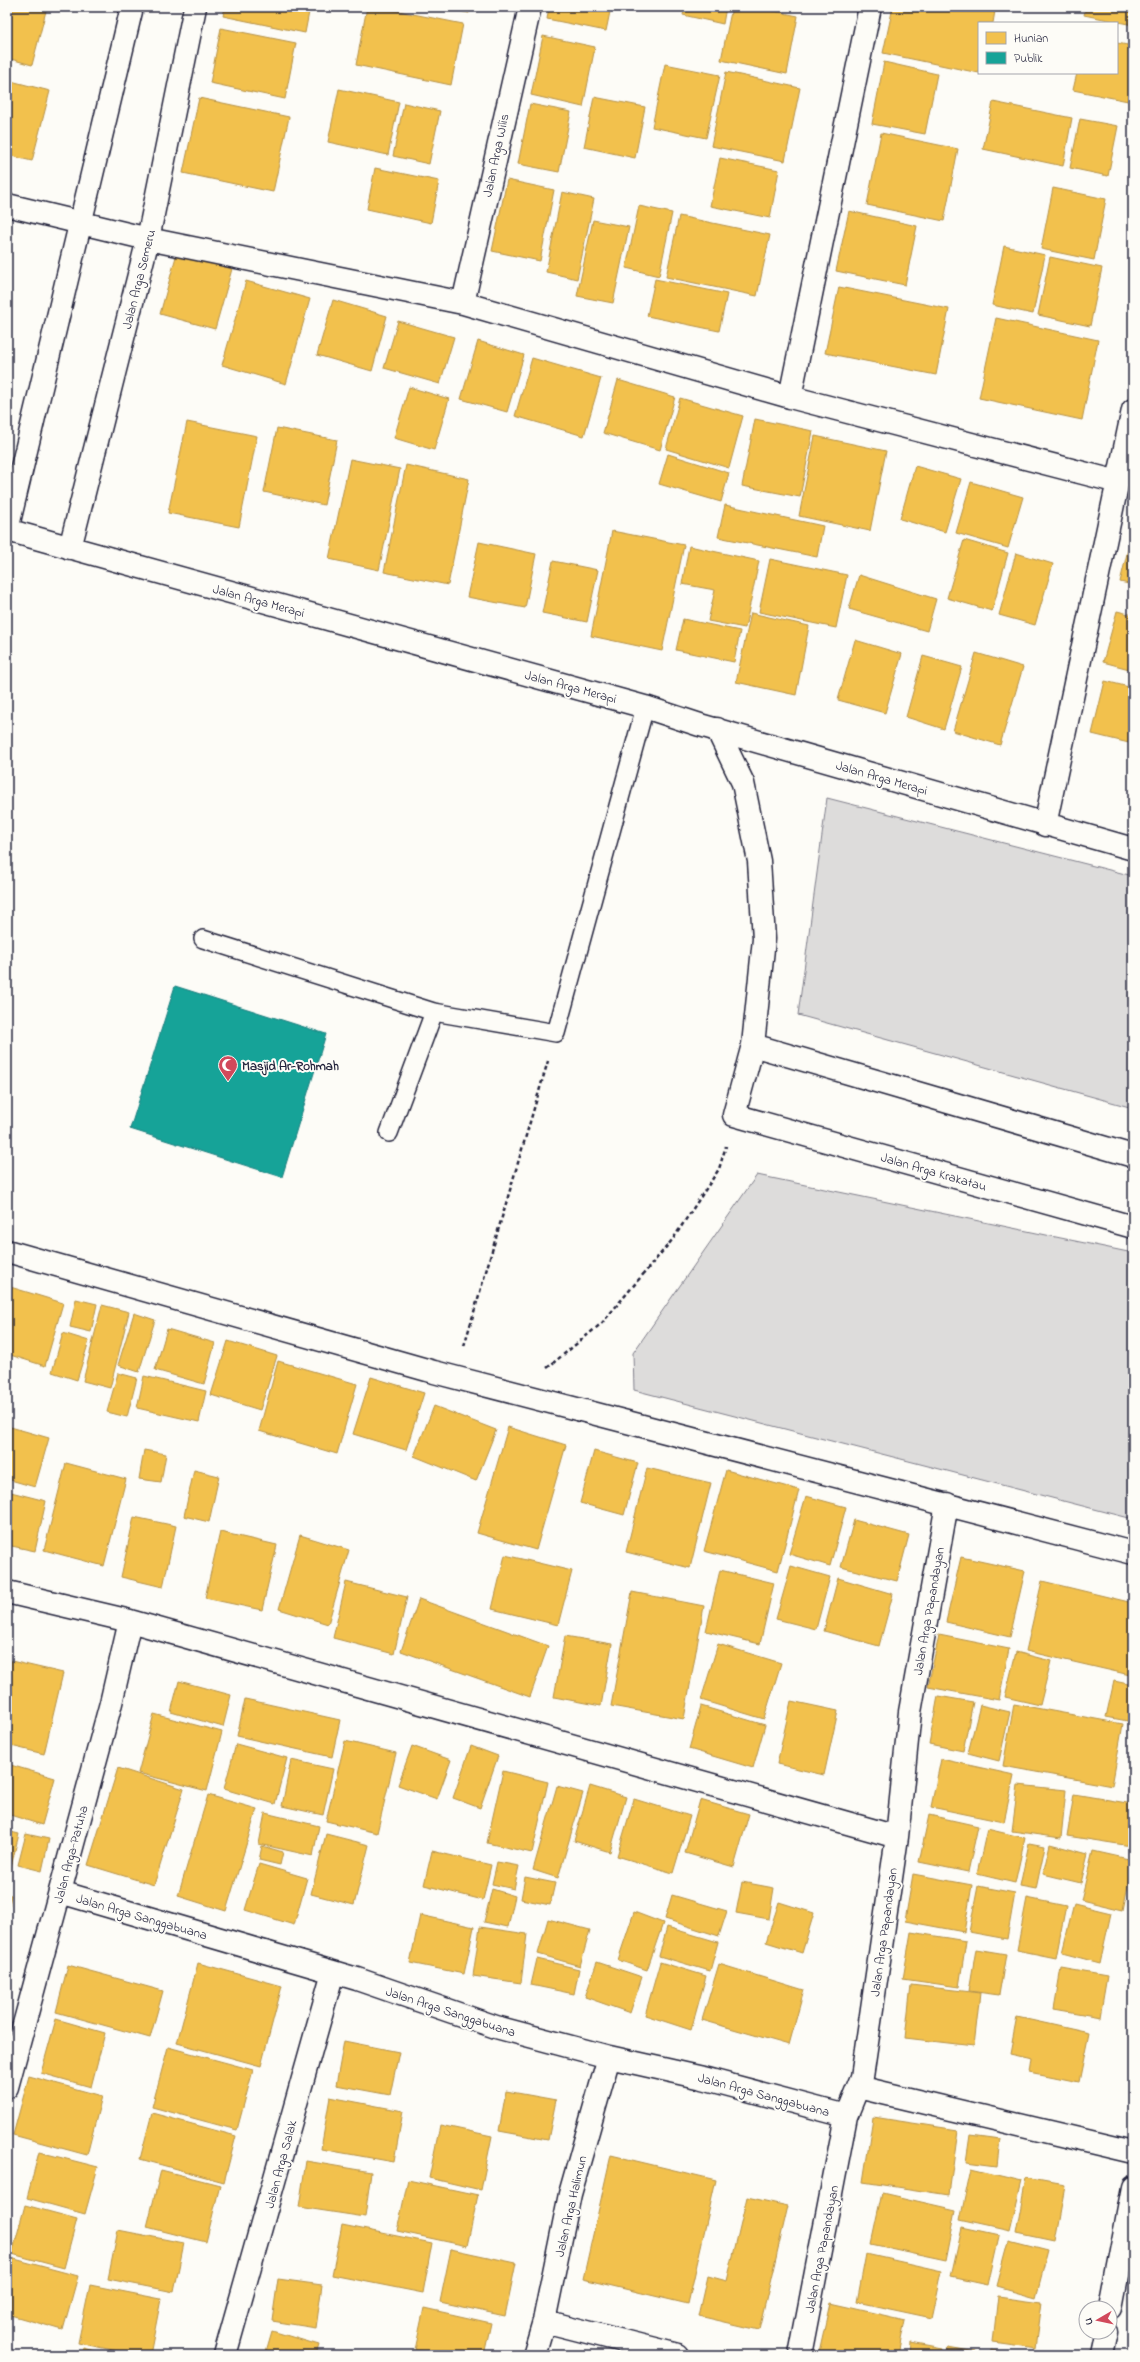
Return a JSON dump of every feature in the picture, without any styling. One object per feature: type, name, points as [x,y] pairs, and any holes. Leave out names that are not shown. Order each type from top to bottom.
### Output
[{"type":"street","points":[[7,530],[132,7]]},
{"type":"street","name":"Jalan Arga Semeru","points":[[70,548],[148,239],[195,7]]},
{"type":"street","name":"Jalan Arga Wilis","points":[[463,303],[530,7]]},
{"type":"street","points":[[790,397],[870,7]]},
{"type":"street","points":[[7,205],[148,239],[463,303],[790,397],[1118,482]]},
{"type":"street","points":[[1045,825],[1133,410]]},
{"type":"street","name":"Jalan Arga Merapi","points":[[7,530],[645,707],[1045,825],[1133,848]]},
{"type":"street","points":[[717,729],[743,783],[759,861],[764,939],[753,1045],[734,1115]]},
{"type":"street","points":[[753,1045],[1133,1156]]},
{"type":"street","name":"Jalan Arga Krakatau","points":[[734,1115],[1133,1227]]},
{"type":"street","points":[[7,1251],[455,1377],[1133,1553]]},
{"type":"street","name":"Jalan Arga Papandayan","points":[[800,2355],[846,2116],[862,2077],[897,1837],[910,1712],[946,1504]]},
{"type":"street","points":[[7,1592],[130,1621],[897,1837]]},
{"type":"street","name":"Jalan Arga-Patuha","points":[[7,2087],[111,1703],[130,1621]]},
{"type":"street","name":"Jalan Arga Sanggabuana","points":[[60,1892],[333,1972],[496,2027],[610,2057],[703,2078],[846,2116]]},
{"type":"street","name":"Jalan Arga Salak","points":[[225,2355],[333,1972]]},
{"type":"street","name":"Jalan Arga Halimun","points":[[534,2355],[544,2322],[570,2194],[610,2057]]},
{"type":"street","points":[[858,2086],[1133,2152]]},
{"type":"street","points":[[1112,2300],[1133,2187]]},
{"type":"street","points":[[544,2322],[678,2355]]},
{"type":"street","points":[[1100,2355],[1103,2340]]},
{"type":"lane","points":[[203,939],[434,1012],[556,1033],[645,707]]},
{"type":"lane","points":[[388,1133],[434,1012]]},
{"type":"path","points":[[455,1377],[556,1033]]},
{"type":"path","points":[[516,1393],[602,1323],[673,1239],[719,1169],[734,1115]]},
{"type":"shaded area","points":[[827,798],[1133,876],[1133,1108],[798,1015]]},
{"type":"shaded area","points":[[757,1175],[1133,1253],[1133,1519],[634,1390],[633,1353]]},
{"type":"building: Hunian","points":[[7,7],[47,7],[32,65],[7,58]]},
{"type":"building: Hunian","points":[[225,7],[310,7],[305,33],[223,16]]},
{"type":"building: Hunian","points":[[367,7],[378,7],[463,24],[451,85],[356,65]]},
{"type":"building: Hunian","points":[[438,7],[470,7],[469,13]]},
{"type":"building: Hunian","points":[[549,7],[611,7],[606,31],[547,19]]},
{"type":"building: Hunian","points":[[685,7],[726,7],[723,24],[683,15]]},
{"type":"building: Hunian","points":[[732,7],[755,7],[798,16],[787,74],[721,60]]},
{"type":"building: Hunian","points":[[893,7],[974,7],[995,11],[993,22],[978,22],[978,73],[883,53]]},
{"type":"building: Hunian","points":[[1086,7],[1133,7],[1133,25],[1084,15]]},
{"type":"building: Hunian","points":[[221,28],[296,43],[285,99],[210,83]]},
{"type":"building: Hunian","points":[[543,36],[595,47],[583,107],[531,95]]},
{"type":"building: Hunian","points":[[1118,43],[1133,46],[1133,102],[1073,90],[1077,74],[1118,74]]},
{"type":"building: Hunian","points":[[884,62],[937,74],[925,134],[872,124]]},
{"type":"building: Hunian","points":[[665,64],[720,75],[706,138],[652,127]]},
{"type":"building: Hunian","points":[[726,72],[800,88],[785,161],[711,146]]},
{"type":"building: Hunian","points":[[7,80],[50,91],[32,161],[7,155]]},
{"type":"building: Hunian","points":[[339,89],[399,102],[388,155],[328,142]]},
{"type":"building: Hunian","points":[[594,97],[645,107],[635,158],[584,147]]},
{"type":"building: Hunian","points":[[199,98],[289,117],[273,192],[183,173]]},
{"type":"building: Hunian","points":[[993,102],[1072,118],[1063,166],[983,149]]},
{"type":"building: Hunian","points":[[404,103],[440,111],[429,164],[393,156]]},
{"type":"building: Hunian","points":[[530,104],[571,112],[559,172],[518,164]]},
{"type":"building: Hunian","points":[[1080,119],[1118,126],[1108,176],[1070,168]]},
{"type":"building: Hunian","points":[[881,133],[958,149],[944,221],[867,205]]},
{"type":"building: Hunian","points":[[720,158],[779,170],[770,218],[710,206]]},
{"type":"building: Hunian","points":[[375,168],[439,181],[431,223],[367,209]]},
{"type":"building: Hunian","points":[[507,180],[554,190],[540,261],[492,251]]},
{"type":"building: Hunian","points":[[1053,188],[1106,199],[1094,260],[1041,249]]},
{"type":"building: Hunian","points":[[562,192],[594,199],[577,279],[546,272]]},
{"type":"building: Hunian","points":[[639,206],[672,213],[659,276],[626,268]]},
{"type":"building: Hunian","points":[[849,211],[917,226],[905,285],[836,271]]},
{"type":"building: Hunian","points":[[679,216],[770,235],[757,296],[666,277]]},
{"type":"building: Hunian","points":[[593,220],[629,227],[613,303],[577,296]]},
{"type":"building: Hunian","points":[[1004,246],[1045,255],[1033,314],[992,305]]},
{"type":"building: Hunian","points":[[177,253],[232,269],[215,329],[160,314]]},
{"type":"building: Hunian","points":[[1050,257],[1102,268],[1090,326],[1038,315]]},
{"type":"building: Hunian","points":[[655,279],[727,294],[719,331],[647,316]]},
{"type":"building: Hunian","points":[[246,281],[310,299],[286,384],[222,365]]},
{"type":"building: Hunian","points":[[839,287],[949,309],[936,375],[825,353]]},
{"type":"building: Hunian","points":[[333,300],[387,316],[372,371],[317,355]]},
{"type":"building: Hunian","points":[[996,318],[1098,340],[1082,420],[979,398]]},
{"type":"building: Hunian","points":[[398,321],[454,337],[440,384],[384,368]]},
{"type":"building: Hunian","points":[[478,341],[524,355],[507,412],[461,399]]},
{"type":"building: Hunian","points":[[532,358],[601,378],[584,436],[515,416]]},
{"type":"building: Hunian","points":[[618,380],[675,397],[660,450],[603,433]]},
{"type":"building: Hunian","points":[[409,387],[449,399],[434,450],[394,438]]},
{"type":"building: Hunian","points":[[680,398],[743,416],[729,468],[666,449]]},
{"type":"building: Hunian","points":[[755,419],[813,431],[800,497],[742,486]]},
{"type":"building: Hunian","points":[[187,422],[257,436],[239,527],[168,513]]},
{"type":"building: Hunian","points":[[277,428],[337,440],[324,505],[264,492]]},
{"type":"building: Hunian","points":[[815,436],[886,451],[870,531],[799,516]]},
{"type":"building: Hunian","points":[[668,454],[729,473],[721,502],[659,484]]},
{"type":"building: Hunian","points":[[350,459],[400,469],[379,570],[329,559]]},
{"type":"building: Hunian","points":[[406,465],[469,479],[448,585],[384,572]]},
{"type":"building: Hunian","points":[[915,466],[961,479],[945,532],[900,519]]},
{"type":"building: Hunian","points":[[971,482],[1023,497],[1008,548],[956,533]]},
{"type":"building: Hunian","points":[[725,505],[823,526],[817,557],[718,537]]},
{"type":"building: Hunian","points":[[612,531],[684,545],[662,651],[591,636]]},
{"type":"building: Hunian","points":[[1133,533],[1133,585],[1120,582]]},
{"type":"building: Hunian","points":[[964,540],[1008,553],[992,611],[947,598]]},
{"type":"building: Hunian","points":[[479,542],[536,554],[525,608],[467,597]]},
{"type":"building: Hunian","points":[[689,546],[759,561],[745,628],[708,621],[715,590],[682,584]]},
{"type":"building: Hunian","points":[[1016,553],[1053,564],[1035,625],[999,615]]},
{"type":"building: Hunian","points":[[770,559],[847,575],[836,628],[759,612]]},
{"type":"building: Hunian","points":[[553,561],[598,570],[587,622],[542,613]]},
{"type":"building: Hunian","points":[[859,575],[936,599],[927,631],[849,609]]},
{"type":"building: Hunian","points":[[1117,611],[1133,615],[1133,670],[1103,662]]},
{"type":"building: Hunian","points":[[751,613],[809,626],[796,695],[736,682]]},
{"type":"building: Hunian","points":[[683,619],[740,631],[734,662],[676,650]]},
{"type":"building: Hunian","points":[[855,640],[902,654],[885,713],[838,700]]},
{"type":"building: Hunian","points":[[976,653],[1023,667],[1000,745],[953,731]]},
{"type":"building: Hunian","points":[[923,656],[962,667],[944,729],[906,717]]},
{"type":"building: Hunian","points":[[1105,681],[1133,688],[1133,744],[1092,734]]},
{"type":"building: Hunian","points":[[7,1286],[63,1303],[45,1366],[7,1354]]},
{"type":"building: Hunian","points":[[76,1299],[97,1304],[91,1332],[70,1327]]},
{"type":"building: Hunian","points":[[102,1305],[129,1312],[110,1388],[83,1381]]},
{"type":"building: Hunian","points":[[134,1313],[155,1320],[139,1372],[118,1365]]},
{"type":"building: Hunian","points":[[167,1329],[215,1343],[204,1384],[155,1370]]},
{"type":"building: Hunian","points":[[63,1333],[89,1341],[77,1380],[52,1372]]},
{"type":"building: Hunian","points":[[228,1341],[277,1356],[260,1410],[211,1395]]},
{"type":"building: Hunian","points":[[278,1361],[357,1384],[337,1454],[259,1431]]},
{"type":"building: Hunian","points":[[118,1373],[137,1378],[127,1417],[107,1412]]},
{"type":"building: Hunian","points":[[144,1376],[206,1391],[199,1422],[137,1408]]},
{"type":"building: Hunian","points":[[371,1377],[424,1393],[406,1450],[353,1434]]},
{"type":"building: Hunian","points":[[434,1406],[496,1430],[476,1481],[414,1456]]},
{"type":"building: Hunian","points":[[7,1426],[49,1438],[35,1487],[7,1479]]},
{"type":"building: Hunian","points":[[508,1427],[566,1445],[536,1550],[477,1533]]},
{"type":"building: Hunian","points":[[144,1450],[166,1454],[161,1482],[139,1479]]},
{"type":"building: Hunian","points":[[594,1451],[638,1463],[624,1515],[580,1503]]},
{"type":"building: Hunian","points":[[66,1463],[126,1479],[104,1566],[44,1550]]},
{"type":"building: Hunian","points":[[647,1468],[711,1483],[690,1568],[626,1552]]},
{"type":"building: Hunian","points":[[194,1470],[219,1476],[209,1522],[184,1516]]},
{"type":"building: Hunian","points":[[726,1470],[799,1490],[778,1571],[704,1551]]},
{"type":"building: Hunian","points":[[7,1491],[46,1501],[35,1551],[7,1545]]},
{"type":"building: Hunian","points":[[806,1496],[846,1507],[830,1566],[789,1554]]},
{"type":"building: Hunian","points":[[134,1517],[176,1526],[163,1587],[121,1577]]},
{"type":"building: Hunian","points":[[854,1520],[909,1535],[897,1581],[841,1567]]},
{"type":"building: Hunian","points":[[220,1532],[277,1545],[262,1610],[205,1598]]},
{"type":"building: Hunian","points":[[300,1535],[349,1550],[328,1624],[279,1609]]},
{"type":"building: Hunian","points":[[505,1555],[572,1571],[558,1625],[492,1609]]},
{"type":"building: Hunian","points":[[961,1557],[1025,1571],[1010,1637],[946,1622]]},
{"type":"building: Hunian","points":[[791,1566],[830,1577],[816,1629],[776,1619]]},
{"type":"building: Hunian","points":[[720,1570],[774,1583],[760,1644],[706,1631]]},
{"type":"building: Hunian","points":[[838,1578],[893,1594],[879,1646],[824,1631]]},
{"type":"building: Hunian","points":[[1042,1581],[1133,1603],[1133,1663],[1130,1675],[1026,1651]]},
{"type":"building: Hunian","points":[[346,1582],[407,1597],[394,1654],[333,1638]]},
{"type":"building: Hunian","points":[[632,1592],[704,1606],[684,1719],[611,1706]]},
{"type":"building: Hunian","points":[[419,1599],[548,1646],[530,1697],[401,1651]]},
{"type":"building: Hunian","points":[[939,1635],[1009,1649],[999,1700],[928,1687]]},
{"type":"building: Hunian","points":[[565,1636],[612,1644],[601,1706],[554,1697]]},
{"type":"building: Hunian","points":[[718,1644],[781,1663],[764,1719],[701,1700]]},
{"type":"building: Hunian","points":[[1016,1652],[1051,1661],[1040,1705],[1005,1697]]},
{"type":"building: Hunian","points":[[7,1660],[63,1673],[44,1754],[7,1745]]},
{"type":"building: Hunian","points":[[179,1681],[231,1695],[223,1727],[171,1712]]},
{"type":"building: Hunian","points":[[1114,1681],[1133,1685],[1133,1722],[1106,1717]]},
{"type":"building: Hunian","points":[[938,1696],[973,1702],[963,1751],[929,1744]]},
{"type":"building: Hunian","points":[[245,1699],[340,1720],[332,1757],[237,1736]]},
{"type":"building: Hunian","points":[[791,1701],[838,1711],[824,1775],[777,1764]]},
{"type":"building: Hunian","points":[[1014,1704],[1123,1724],[1112,1786],[1003,1766]]},
{"type":"building: Hunian","points":[[980,1705],[1010,1712],[999,1761],[968,1753]]},
{"type":"building: Hunian","points":[[701,1706],[765,1725],[753,1768],[689,1749]]},
{"type":"building: Hunian","points":[[154,1714],[222,1732],[207,1791],[138,1773]]},
{"type":"building: Hunian","points":[[345,1741],[396,1753],[377,1833],[326,1821]]},
{"type":"building: Hunian","points":[[236,1744],[287,1758],[275,1804],[224,1789]]},
{"type":"building: Hunian","points":[[412,1746],[451,1760],[437,1799],[398,1785]]},
{"type":"building: Hunian","points":[[471,1746],[498,1756],[480,1808],[453,1798]]},
{"type":"building: Hunian","points":[[941,1759],[1014,1775],[1004,1822],[931,1807]]},
{"type":"building: Hunian","points":[[291,1760],[333,1769],[323,1815],[282,1806]]},
{"type":"building: Hunian","points":[[7,1764],[55,1778],[42,1825],[7,1814]]},
{"type":"building: Hunian","points":[[118,1768],[184,1789],[154,1885],[88,1865]]},
{"type":"building: Hunian","points":[[503,1771],[548,1782],[532,1853],[487,1843]]},
{"type":"building: Hunian","points":[[1018,1785],[1066,1790],[1061,1838],[1012,1831]]},
{"type":"building: Hunian","points":[[557,1786],[583,1793],[558,1878],[533,1870]]},
{"type":"building: Hunian","points":[[590,1786],[626,1797],[610,1852],[574,1841]]},
{"type":"building: Hunian","points":[[1074,1794],[1133,1804],[1131,1846],[1067,1836]]},
{"type":"building: Hunian","points":[[208,1795],[257,1809],[226,1911],[178,1896]]},
{"type":"building: Hunian","points":[[634,1799],[690,1816],[673,1873],[617,1856]]},
{"type":"building: Hunian","points":[[700,1800],[749,1814],[734,1867],[685,1853]]},
{"type":"building: Hunian","points":[[265,1813],[319,1826],[313,1856],[259,1844]]},
{"type":"building: Hunian","points":[[929,1815],[978,1826],[968,1872],[919,1862]]},
{"type":"building: Hunian","points":[[987,1829],[1025,1838],[1015,1883],[977,1874]]},
{"type":"building: Hunian","points":[[7,1831],[19,1834],[7,1883]]},
{"type":"building: Hunian","points":[[26,1834],[49,1839],[42,1871],[18,1865]]},
{"type":"building: Hunian","points":[[326,1834],[369,1845],[354,1905],[311,1894]]},
{"type":"building: Hunian","points":[[1029,1843],[1045,1846],[1036,1889],[1020,1886]]},
{"type":"building: Hunian","points":[[1050,1844],[1088,1854],[1081,1883],[1043,1874]]},
{"type":"building: Hunian","points":[[262,1846],[283,1852],[280,1865],[259,1860]]},
{"type":"building: Hunian","points":[[432,1851],[491,1865],[483,1900],[424,1885]]},
{"type":"building: Hunian","points":[[1093,1851],[1133,1860],[1123,1910],[1081,1900]]},
{"type":"building: Hunian","points":[[497,1862],[519,1866],[514,1889],[492,1884]]},
{"type":"building: Hunian","points":[[259,1864],[307,1878],[294,1925],[245,1910]]},
{"type":"building: Hunian","points":[[913,1874],[972,1885],[964,1932],[905,1921]]},
{"type":"building: Hunian","points":[[525,1877],[555,1883],[550,1905],[521,1899]]},
{"type":"building: Hunian","points":[[742,1882],[774,1888],[769,1919],[736,1913]]},
{"type":"building: Hunian","points":[[978,1886],[1015,1893],[1007,1939],[969,1932]]},
{"type":"building: Hunian","points":[[492,1889],[515,1896],[508,1927],[484,1922]]},
{"type":"building: Hunian","points":[[7,1894],[11,1895],[7,1915]]},
{"type":"building: Hunian","points":[[672,1895],[727,1911],[719,1936],[665,1919]]},
{"type":"building: Hunian","points":[[1027,1898],[1066,1906],[1056,1958],[1017,1950]]},
{"type":"building: Hunian","points":[[779,1902],[814,1913],[802,1953],[766,1942]]},
{"type":"building: Hunian","points":[[1074,1904],[1111,1913],[1100,1963],[1062,1953]]},
{"type":"building: Hunian","points":[[634,1912],[663,1923],[647,1970],[618,1960]]},
{"type":"building: Hunian","points":[[420,1915],[474,1927],[464,1974],[410,1963]]},
{"type":"building: Hunian","points":[[548,1919],[590,1930],[580,1966],[538,1954]]},
{"type":"building: Hunian","points":[[480,1927],[527,1934],[521,1983],[473,1976]]},
{"type":"building: Hunian","points":[[667,1927],[718,1942],[710,1971],[659,1956]]},
{"type":"building: Hunian","points":[[911,1932],[966,1941],[959,1987],[903,1979]]},
{"type":"building: Hunian","points":[[976,1949],[1006,1954],[999,1995],[969,1991]]},
{"type":"building: Hunian","points":[[537,1959],[579,1969],[574,1994],[531,1985]]},
{"type":"building: Hunian","points":[[597,1962],[642,1977],[630,2013],[585,1997]]},
{"type":"building: Hunian","points":[[660,1962],[706,1976],[691,2030],[645,2015]]},
{"type":"building: Hunian","points":[[198,1963],[282,1986],[261,2066],[177,2043]]},
{"type":"building: Hunian","points":[[719,1964],[804,1990],[789,2045],[702,2020]]},
{"type":"building: Hunian","points":[[68,1965],[163,1991],[150,2038],[56,2012]]},
{"type":"building: Hunian","points":[[1061,1968],[1107,1976],[1100,2017],[1054,2009]]},
{"type":"building: Hunian","points":[[911,1985],[980,1993],[974,2046],[905,2038]]},
{"type":"building: Hunian","points":[[1017,2017],[1089,2033],[1079,2082],[1030,2072],[1032,2058],[1010,2053]]},
{"type":"building: Hunian","points":[[56,2019],[105,2033],[91,2087],[41,2073]]},
{"type":"building: Hunian","points":[[344,2041],[399,2052],[390,2095],[336,2085]]},
{"type":"building: Hunian","points":[[168,2047],[253,2070],[237,2130],[152,2107]]},
{"type":"building: Hunian","points":[[29,2076],[102,2096],[87,2155],[13,2135]]},
{"type":"building: Hunian","points":[[506,2091],[556,2100],[548,2140],[499,2131]]},
{"type":"building: Hunian","points":[[330,2097],[403,2111],[394,2162],[321,2149]]},
{"type":"building: Hunian","points":[[152,2113],[236,2136],[224,2182],[140,2159]]},
{"type":"building: Hunian","points":[[873,2117],[958,2130],[949,2195],[863,2182]]},
{"type":"building: Hunian","points":[[440,2125],[492,2136],[481,2190],[429,2178]]},
{"type":"building: Hunian","points":[[970,2135],[1000,2139],[997,2166],[966,2162]]},
{"type":"building: Hunian","points":[[39,2152],[98,2167],[85,2214],[27,2198]]},
{"type":"building: Hunian","points":[[611,2155],[716,2180],[688,2304],[583,2279]]},
{"type":"building: Hunian","points":[[306,2161],[371,2172],[365,2217],[299,2207]]},
{"type":"building: Hunian","points":[[971,2169],[1022,2181],[1010,2231],[960,2220]]},
{"type":"building: Hunian","points":[[161,2170],[220,2185],[206,2242],[147,2227]]},
{"type":"building: Hunian","points":[[1027,2179],[1065,2186],[1055,2241],[1017,2233]]},
{"type":"building: Hunian","points":[[408,2180],[478,2195],[467,2246],[397,2231]]},
{"type":"building: Hunian","points":[[882,2193],[956,2210],[946,2260],[871,2244]]},
{"type":"building: Hunian","points":[[747,2197],[788,2206],[759,2330],[699,2316],[708,2276],[727,2281]]},
{"type":"building: Hunian","points":[[25,2205],[77,2219],[64,2268],[12,2254]]},
{"type":"building: Hunian","points":[[342,2225],[432,2243],[423,2293],[332,2275]]},
{"type":"building: Hunian","points":[[962,2228],[999,2236],[988,2285],[951,2277]]},
{"type":"building: Hunian","points":[[118,2230],[184,2243],[174,2292],[108,2279]]},
{"type":"building: Hunian","points":[[1009,2241],[1048,2251],[1036,2297],[997,2286]]},
{"type":"building: Hunian","points":[[451,2249],[516,2263],[505,2316],[440,2302]]},
{"type":"building: Hunian","points":[[866,2254],[942,2271],[932,2318],[857,2302]]},
{"type":"building: Hunian","points":[[7,2257],[78,2276],[63,2330],[7,2314]]},
{"type":"building: Hunian","points":[[278,2279],[322,2285],[316,2328],[272,2321]]},
{"type":"building: Hunian","points":[[90,2285],[161,2299],[150,2355],[138,2355],[78,2343]]},
{"type":"building: Hunian","points":[[998,2296],[1042,2302],[1036,2348],[993,2342]]},
{"type":"building: Hunian","points":[[830,2303],[905,2320],[898,2355],[833,2355],[819,2352]]},
{"type":"building: Hunian","points":[[424,2308],[491,2323],[484,2355],[439,2355],[415,2350]]},
{"type":"building: Hunian","points":[[272,2331],[319,2345],[316,2355],[265,2355]]},
{"type":"building: Hunian","points":[[910,2343],[942,2349],[941,2355],[909,2355]]},
{"type":"building: Hunian","points":[[948,2347],[976,2352],[976,2355],[947,2355]]},
{"type":"building: Hunian","points":[[83,2348],[109,2355],[81,2355]]},
{"type":"building: Hunian","points":[[992,2350],[1016,2355],[991,2355]]},
{"type":"building: Publik","name":"Masjid Ar-Rohmah","points":[[175,986],[326,1034],[282,1177],[130,1129]]},
{"type":"place","name":"Masjid Ar-Rohmah","points":[[228,1082]]}]
